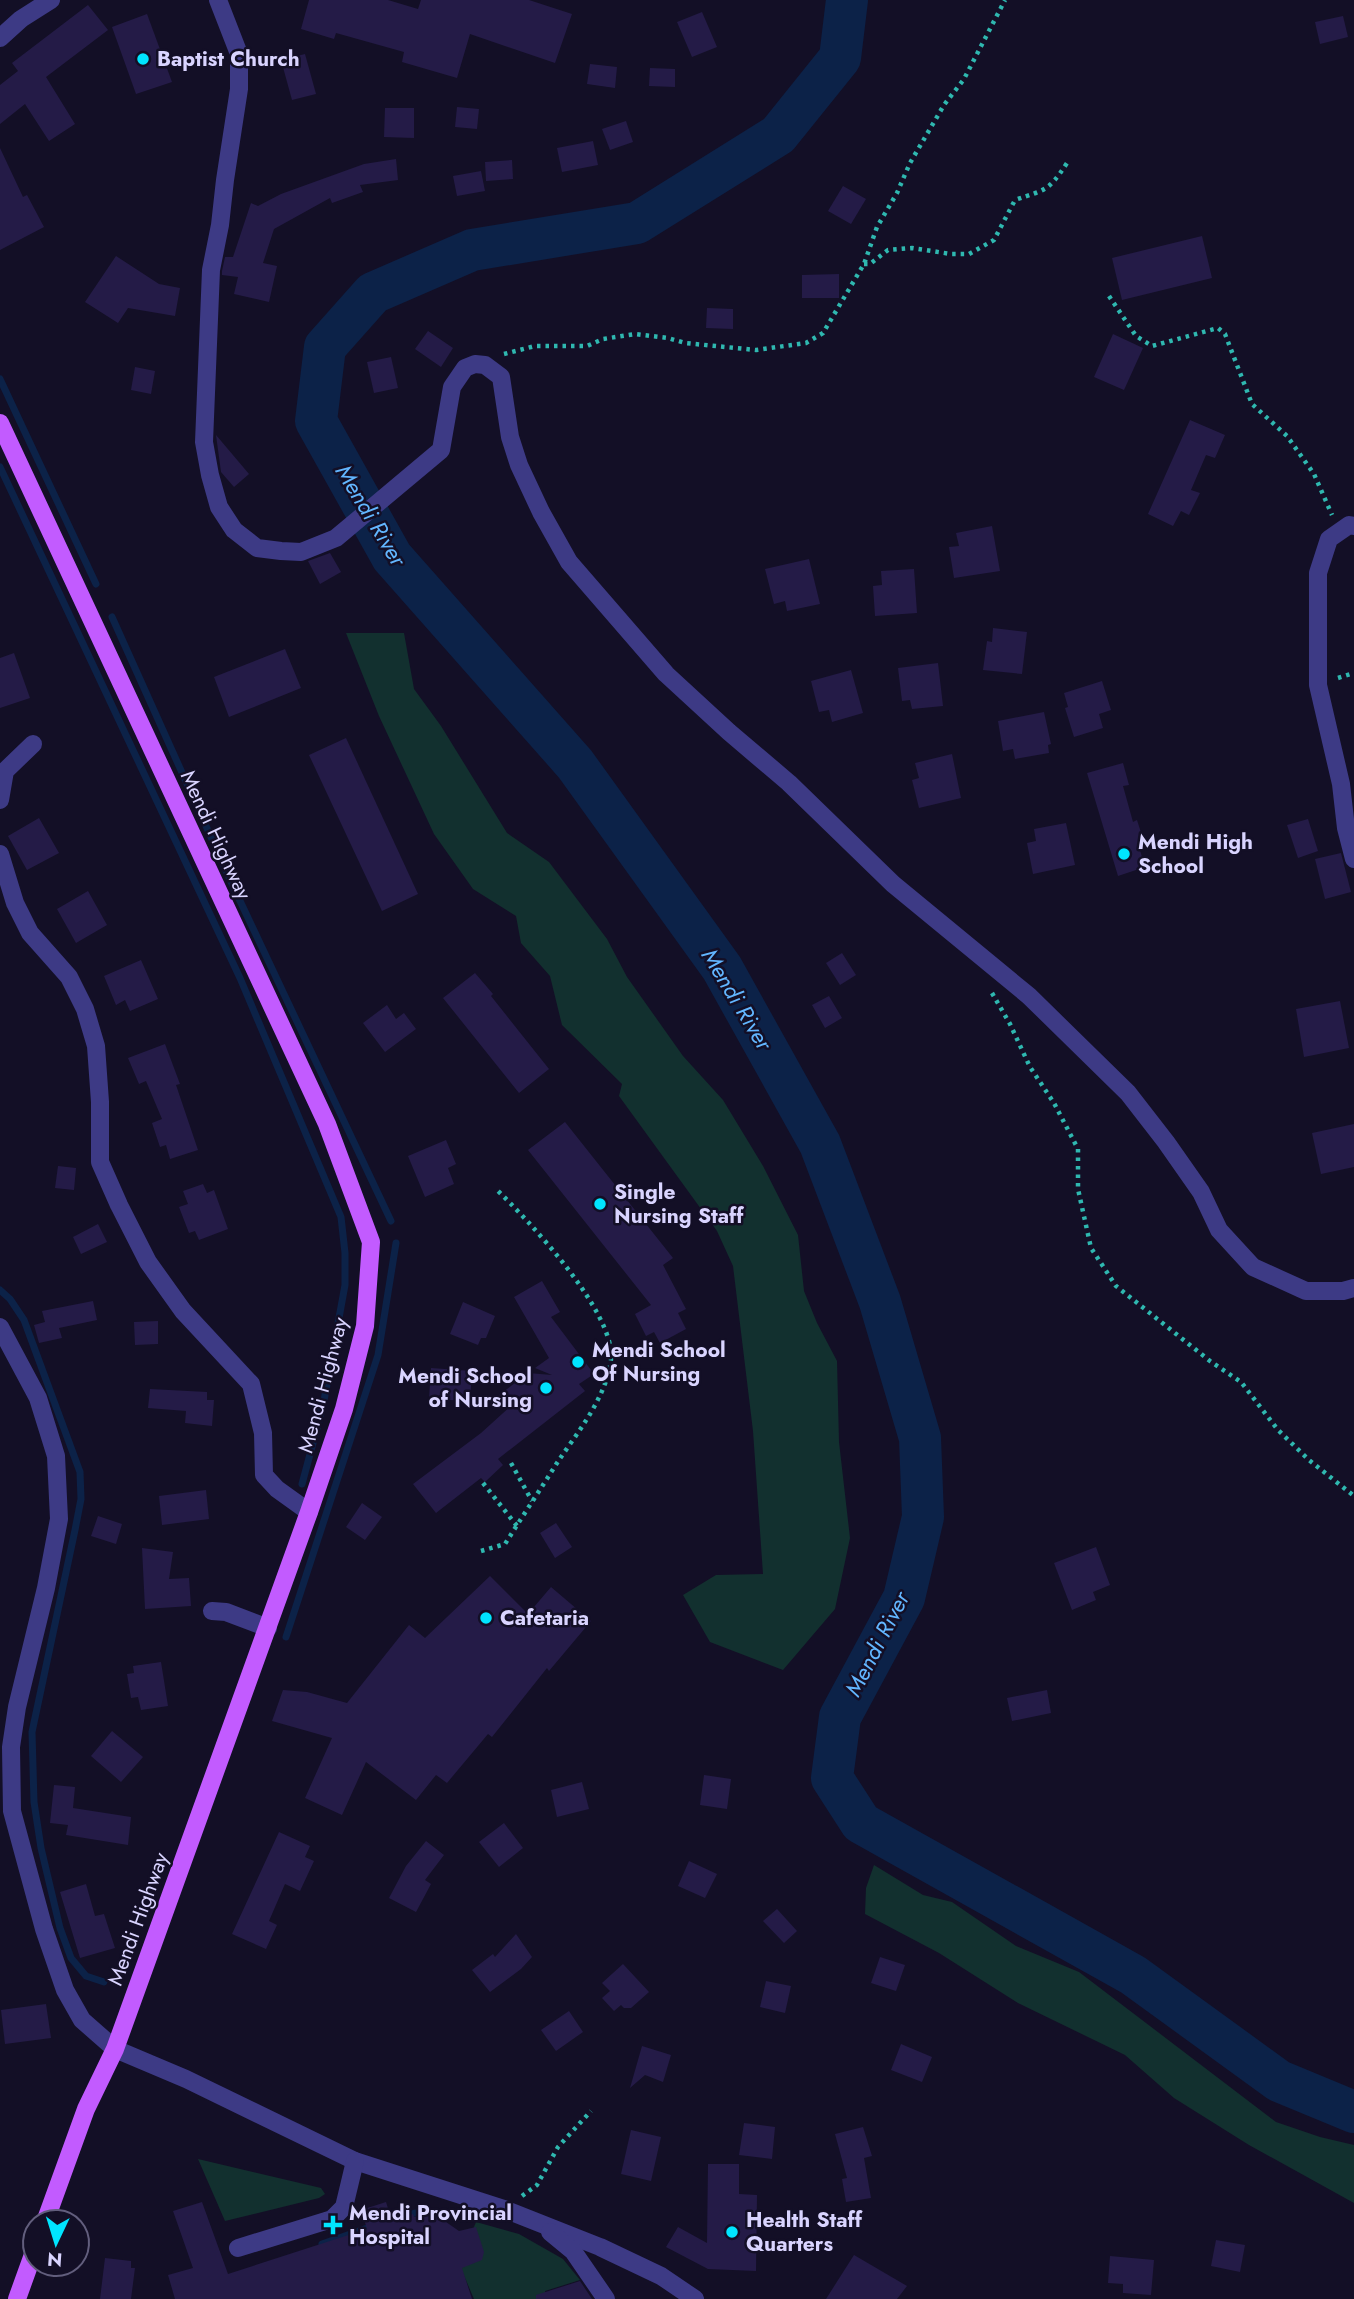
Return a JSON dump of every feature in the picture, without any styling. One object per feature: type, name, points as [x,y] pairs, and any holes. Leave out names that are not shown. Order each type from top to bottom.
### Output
[{"type":"main road","name":"Mendi Highway","points":[[0,424],[327,1124],[371,1242],[365,1326],[344,1409],[268,1628],[115,2049],[86,2109],[50,2208]]},
{"type":"main road","points":[[17,2299],[25,2278]]},
{"type":"street","points":[[0,38],[21,19],[51,0]]},
{"type":"street","points":[[219,0],[239,54],[239,89],[211,270],[204,442],[219,507],[234,530],[257,548],[301,551],[336,538],[441,450],[449,402],[457,379],[466,368],[475,363],[485,365],[501,377],[510,437],[519,465],[569,562],[666,674],[789,783],[893,884],[1029,996],[1128,1093],[1201,1192],[1219,1230],[1253,1267],[1306,1291],[1343,1291],[1354,1288]]},
{"type":"street","points":[[1346,529],[1329,539],[1318,573],[1318,685],[1341,784],[1346,828],[1354,859]]},
{"type":"street","points":[[0,800],[5,771],[33,744]]},
{"type":"street","points":[[0,854],[15,903],[30,933],[69,977],[85,1009],[96,1046],[100,1162],[118,1205],[148,1262],[183,1311],[251,1384],[263,1433],[264,1475],[277,1489],[309,1511]]},
{"type":"street","points":[[0,1327],[38,1398],[56,1456],[59,1519],[46,1588],[17,1707],[11,1747],[12,1811],[44,1929],[65,1990],[82,2020],[115,2049],[186,2079],[355,2161],[536,2221],[661,2276],[695,2299]]},
{"type":"street","points":[[212,1611],[226,1612],[268,1628]]},
{"type":"street","points":[[238,2248],[332,2219],[344,2207],[355,2161]]},
{"type":"street","points":[[536,2221],[573,2251],[606,2299]]},
{"type":"path","points":[[485,365],[507,352],[535,346],[587,346],[623,335],[756,350],[806,343],[824,333],[864,264],[877,227],[897,193],[910,163],[944,105],[964,79],[1005,0]]},
{"type":"path","points":[[864,264],[870,264],[888,250],[912,248],[969,254],[994,240],[1015,200],[1054,184],[1067,163]]},
{"type":"path","points":[[1109,296],[1136,336],[1152,346],[1218,328],[1225,334],[1252,404],[1287,436],[1314,474],[1346,529]]},
{"type":"path","points":[[989,987],[1030,1066],[1054,1103],[1078,1149],[1078,1189],[1091,1248],[1116,1286],[1210,1361],[1241,1382],[1278,1430],[1309,1460],[1354,1496]]},
{"type":"path","points":[[481,1551],[505,1544],[595,1405],[607,1377],[611,1357],[607,1336],[584,1291],[548,1244],[496,1189]]},
{"type":"path","points":[[512,1463],[532,1502]]},
{"type":"path","points":[[483,1483],[517,1526]]},
{"type":"path","points":[[504,2209],[537,2185],[558,2147],[591,2111]]},
{"type":"green space","points":[[346,633],[404,633],[414,689],[441,726],[507,833],[549,862],[607,939],[627,977],[683,1056],[723,1100],[763,1166],[798,1235],[804,1291],[837,1361],[839,1442],[850,1538],[835,1609],[783,1670],[710,1642],[683,1595],[716,1575],[763,1574],[753,1431],[733,1266],[717,1231],[619,1096],[622,1084],[562,1025],[550,976],[521,943],[516,916],[473,889],[434,834],[379,716]]},
{"type":"green space","points":[[874,1865],[923,1895],[952,1902],[1016,1946],[1079,1972],[1276,2122],[1354,2145],[1354,2203],[1249,2145],[1174,2098],[1125,2055],[1018,2003],[939,1953],[865,1914],[866,1888]]},
{"type":"green space","points":[[198,2159],[321,2188],[325,2194],[319,2198],[225,2221]]},
{"type":"green space","points":[[476,2222],[519,2234],[563,2259],[580,2280],[545,2291],[546,2299],[474,2299],[459,2264]]},
{"type":"building","points":[[309,0],[388,0],[418,9],[421,0],[529,0],[572,14],[555,63],[470,34],[457,78],[402,62],[404,52],[336,33],[334,39],[301,29]]},
{"type":"building","points":[[88,5],[108,30],[46,77],[75,124],[49,141],[25,104],[0,124],[0,85],[18,71],[12,63]]},
{"type":"building","points":[[702,12],[717,47],[692,57],[677,22]]},
{"type":"building","name":"Baptist Church","points":[[147,14],[172,82],[136,94],[112,27]]},
{"type":"building","points":[[1343,16],[1348,37],[1320,44],[1315,22]]},
{"type":"building","points":[[305,54],[316,94],[292,100],[281,60]]},
{"type":"building","points":[[590,64],[617,67],[615,88],[587,84]]},
{"type":"building","points":[[650,68],[675,69],[675,87],[649,86]]},
{"type":"building","points":[[457,107],[479,109],[477,129],[455,127]]},
{"type":"building","points":[[385,108],[414,108],[414,138],[384,137]]},
{"type":"building","points":[[626,121],[633,142],[610,150],[602,129]]},
{"type":"building","points":[[593,141],[598,165],[562,172],[557,148]]},
{"type":"building","points":[[0,148],[23,197],[27,195],[44,227],[0,250]]},
{"type":"building","points":[[396,159],[398,180],[360,185],[363,192],[332,203],[330,198],[274,229],[263,263],[277,266],[269,302],[234,294],[238,277],[222,275],[222,271],[225,257],[233,257],[251,203],[258,206],[281,194],[364,164]]},
{"type":"building","points":[[512,160],[513,179],[486,181],[485,162]]},
{"type":"building","points":[[481,171],[485,191],[457,196],[453,176]]},
{"type":"building","points":[[843,186],[866,199],[851,224],[828,211]]},
{"type":"building","points":[[1202,236],[1212,278],[1122,300],[1112,258]]},
{"type":"building","points":[[116,256],[159,284],[180,288],[175,316],[128,308],[118,323],[85,302]]},
{"type":"building","points":[[839,274],[839,298],[802,298],[802,275]]},
{"type":"building","points":[[707,308],[733,309],[733,329],[706,328]]},
{"type":"building","points":[[428,331],[453,348],[441,367],[415,349]]},
{"type":"building","points":[[1113,334],[1143,348],[1124,390],[1094,377]]},
{"type":"building","points":[[391,357],[398,388],[374,393],[367,362]]},
{"type":"building","points":[[135,367],[155,371],[151,394],[131,390]]},
{"type":"building","points":[[1190,420],[1225,435],[1215,458],[1206,455],[1191,490],[1200,493],[1189,515],[1181,511],[1173,526],[1148,514]]},
{"type":"building","points":[[216,435],[249,474],[234,487],[221,472]]},
{"type":"building","points":[[992,526],[1000,571],[954,578],[949,547],[959,546],[956,533]]},
{"type":"building","points":[[330,553],[341,572],[320,584],[308,561]]},
{"type":"building","points":[[809,559],[820,604],[787,611],[785,601],[774,604],[765,569]]},
{"type":"building","points":[[914,569],[917,613],[875,616],[873,586],[882,585],[881,571]]},
{"type":"building","points":[[993,628],[1027,632],[1022,674],[983,670],[987,641],[992,642]]},
{"type":"building","points":[[285,649],[301,688],[229,717],[214,677]]},
{"type":"building","points":[[14,653],[30,698],[0,708],[0,658]]},
{"type":"building","points":[[938,663],[943,706],[912,709],[910,700],[902,701],[898,668]]},
{"type":"building","points":[[851,670],[863,713],[832,722],[829,710],[819,712],[811,681]]},
{"type":"building","points":[[1102,681],[1111,710],[1099,714],[1103,728],[1074,737],[1065,708],[1068,707],[1064,693]]},
{"type":"building","points":[[1044,712],[1051,744],[1048,745],[1049,753],[1015,759],[1013,749],[1003,751],[998,721]]},
{"type":"building","points":[[346,738],[418,894],[382,911],[309,755]]},
{"type":"building","points":[[952,754],[961,798],[919,808],[912,780],[919,778],[915,763]]},
{"type":"building","points":[[1123,763],[1129,785],[1123,786],[1133,822],[1137,820],[1145,845],[1139,847],[1145,867],[1118,876],[1087,773]]},
{"type":"building","points":[[39,818],[59,853],[27,870],[8,836]]},
{"type":"building","points":[[1308,819],[1318,851],[1298,858],[1287,825]]},
{"type":"building","points":[[1066,823],[1075,865],[1033,874],[1027,843],[1036,841],[1034,829]]},
{"type":"building","points":[[1341,853],[1351,892],[1325,899],[1315,859]]},
{"type":"building","points":[[88,891],[107,925],[76,943],[57,909]]},
{"type":"building","points":[[842,953],[856,975],[840,985],[826,963]]},
{"type":"building","points":[[141,960],[158,999],[130,1011],[125,1000],[116,1005],[104,976]]},
{"type":"building","points":[[475,973],[549,1069],[519,1093],[443,998]]},
{"type":"building","points":[[829,996],[842,1018],[825,1028],[812,1005]]},
{"type":"building","points":[[1340,1001],[1349,1048],[1304,1057],[1296,1009]]},
{"type":"building","points":[[387,1005],[396,1019],[404,1013],[416,1029],[385,1052],[363,1023]]},
{"type":"building","points":[[165,1044],[180,1084],[176,1085],[198,1150],[170,1159],[166,1145],[160,1147],[152,1123],[162,1119],[146,1081],[139,1084],[128,1058]]},
{"type":"building","name":"Single Nursing Staff","points":[[565,1122],[673,1258],[663,1265],[686,1309],[678,1313],[686,1329],[660,1343],[654,1332],[646,1336],[635,1314],[651,1305],[528,1150]]},
{"type":"building","points":[[1354,1124],[1354,1167],[1321,1174],[1312,1133]]},
{"type":"building","points":[[446,1140],[456,1164],[448,1168],[454,1184],[425,1197],[408,1156]]},
{"type":"building","points":[[58,1166],[76,1168],[74,1190],[55,1188]]},
{"type":"building","points":[[203,1184],[207,1193],[214,1190],[228,1229],[199,1240],[195,1231],[189,1233],[179,1207],[188,1204],[183,1191]]},
{"type":"building","points":[[98,1224],[107,1242],[81,1254],[73,1237]]},
{"type":"building","points":[[542,1281],[560,1312],[551,1317],[594,1374],[579,1384],[585,1391],[498,1459],[503,1465],[485,1482],[481,1478],[436,1513],[413,1484],[481,1433],[514,1403],[490,1402],[528,1373],[552,1375],[535,1368],[549,1358],[514,1297]]},
{"type":"building","points":[[93,1301],[97,1320],[59,1328],[62,1338],[39,1343],[34,1325],[45,1322],[42,1311]]},
{"type":"building","points":[[463,1302],[495,1316],[486,1338],[481,1338],[478,1345],[450,1334]]},
{"type":"building","points":[[158,1321],[158,1344],[135,1345],[134,1322]]},
{"type":"building","points":[[431,1368],[472,1371],[470,1401],[429,1399]]},
{"type":"building","points":[[150,1389],[207,1392],[207,1400],[214,1400],[212,1426],[185,1423],[186,1411],[148,1408]]},
{"type":"building","points":[[206,1490],[209,1519],[162,1525],[159,1496]]},
{"type":"building","points":[[362,1503],[382,1517],[365,1540],[346,1527]]},
{"type":"building","points":[[98,1516],[122,1524],[116,1544],[91,1536]]},
{"type":"building","points":[[556,1523],[572,1547],[555,1558],[540,1533]]},
{"type":"building","points":[[1096,1547],[1110,1585],[1093,1592],[1096,1600],[1072,1610],[1054,1563]]},
{"type":"building","points":[[142,1548],[173,1552],[169,1579],[189,1578],[191,1606],[145,1609]]},
{"type":"building","points":[[490,1576],[528,1614],[551,1587],[591,1621],[549,1671],[547,1668],[492,1737],[488,1734],[447,1783],[436,1775],[416,1800],[366,1762],[342,1815],[305,1798],[332,1738],[272,1721],[283,1690],[307,1692],[347,1703],[409,1625],[425,1638]]},
{"type":"building","points":[[161,1662],[168,1706],[141,1710],[138,1697],[131,1698],[127,1674],[134,1673],[133,1666]]},
{"type":"building","points":[[1047,1690],[1051,1713],[1012,1721],[1007,1698]]},
{"type":"building","points":[[112,1731],[143,1757],[121,1782],[91,1756]]},
{"type":"building","points":[[704,1775],[731,1779],[727,1809],[700,1805]]},
{"type":"building","points":[[582,1782],[589,1809],[557,1817],[551,1790]]},
{"type":"building","points":[[54,1785],[75,1787],[73,1808],[131,1817],[128,1845],[66,1835],[68,1825],[50,1823]]},
{"type":"building","points":[[504,1823],[523,1848],[499,1867],[479,1842]]},
{"type":"building","points":[[279,1832],[310,1846],[305,1857],[314,1861],[300,1891],[285,1884],[269,1921],[277,1925],[266,1949],[232,1934]]},
{"type":"building","points":[[426,1841],[444,1855],[425,1880],[431,1884],[416,1912],[389,1898],[406,1866]]},
{"type":"building","points":[[689,1861],[717,1874],[705,1898],[678,1886]]},
{"type":"building","points":[[86,1884],[95,1916],[104,1914],[115,1948],[80,1958],[60,1892]]},
{"type":"building","points":[[777,1909],[797,1931],[784,1943],[763,1921]]},
{"type":"building","points":[[516,1934],[532,1957],[521,1969],[490,1992],[472,1970],[493,1954],[495,1957]]},
{"type":"building","points":[[880,1957],[905,1965],[896,1991],[871,1983]]},
{"type":"building","points":[[623,1964],[649,1992],[631,2008],[621,2005],[614,2011],[602,1998],[610,1991],[602,1983]]},
{"type":"building","points":[[766,1981],[791,1986],[785,2013],[760,2007]]},
{"type":"building","points":[[46,2004],[51,2038],[5,2044],[1,2010]]},
{"type":"building","points":[[569,2011],[583,2032],[556,2051],[541,2030]]},
{"type":"building","points":[[901,2044],[932,2057],[922,2082],[891,2070]]},
{"type":"building","points":[[642,2046],[671,2055],[663,2082],[645,2075],[630,2088]]},
{"type":"building","points":[[744,2123],[775,2127],[772,2159],[739,2155]]},
{"type":"building","points":[[863,2127],[872,2156],[864,2158],[871,2198],[846,2202],[842,2179],[847,2178],[835,2134]]},
{"type":"building","points":[[631,2130],[661,2137],[651,2181],[621,2174]]},
{"type":"building","name":"Health Staff Quarters","points":[[708,2164],[739,2164],[739,2194],[757,2195],[756,2271],[708,2269],[666,2247],[678,2227],[707,2243]]},
{"type":"building","points":[[202,2202],[228,2274],[367,2229],[361,2210],[386,2202],[392,2221],[413,2214],[414,2217],[433,2213],[459,2231],[476,2227],[484,2252],[482,2260],[462,2268],[472,2299],[175,2299],[168,2275],[193,2268],[173,2211]]},
{"type":"building","points":[[1216,2240],[1245,2245],[1240,2272],[1211,2266]]},
{"type":"building","points":[[854,2255],[907,2286],[897,2299],[826,2299]]},
{"type":"building","points":[[1110,2256],[1154,2260],[1151,2295],[1123,2293],[1123,2284],[1108,2283]]},
{"type":"building","points":[[105,2258],[131,2261],[131,2268],[135,2268],[131,2299],[100,2299]]},
{"type":"building","points":[[580,2281],[592,2299],[536,2299],[536,2295]]},
{"type":"waterway","name":"Mendi River","points":[[847,0],[840,58],[778,135],[637,223],[472,250],[373,293],[325,347],[316,421],[392,557],[575,764],[722,968],[820,1144],[880,1302],[920,1438],[923,1517],[904,1598],[840,1717],[832,1778],[861,1823],[1133,1975],[1279,2081],[1354,2112]]},
{"type":"waterway","points":[[0,379],[96,584]]},
{"type":"waterway","points":[[0,467],[240,978],[341,1217],[345,1285],[323,1406],[302,1484]]},
{"type":"waterway","points":[[112,617],[233,886],[391,1221]]},
{"type":"waterway","points":[[286,1637],[378,1355],[396,1243]]},
{"type":"waterway","points":[[0,1290],[10,1299],[24,1320],[80,1472],[81,1499],[32,1732],[34,1802],[41,1848],[60,1928],[71,1958],[86,1976],[104,1982]]},
{"type":"waterway","points":[[385,2223],[415,2213]]},
{"type":"waterway","points":[[322,2244],[373,2226]]},
{"type":"place","name":"Baptist Church","points":[[143,59]]},
{"type":"place","name":"Mendi High School","points":[[1124,854]]},
{"type":"place","name":"Single Nursing Staff","points":[[600,1204]]},
{"type":"place","name":"Mendi School Of Nursing","points":[[578,1362]]},
{"type":"place","name":"Mendi School of Nursing","points":[[546,1388]]},
{"type":"place","name":"Cafetaria","points":[[486,1618]]},
{"type":"place","name":"Mendi Provincial Hospital","points":[[333,2225]]},
{"type":"place","name":"Health Staff Quarters","points":[[732,2232]]}]
